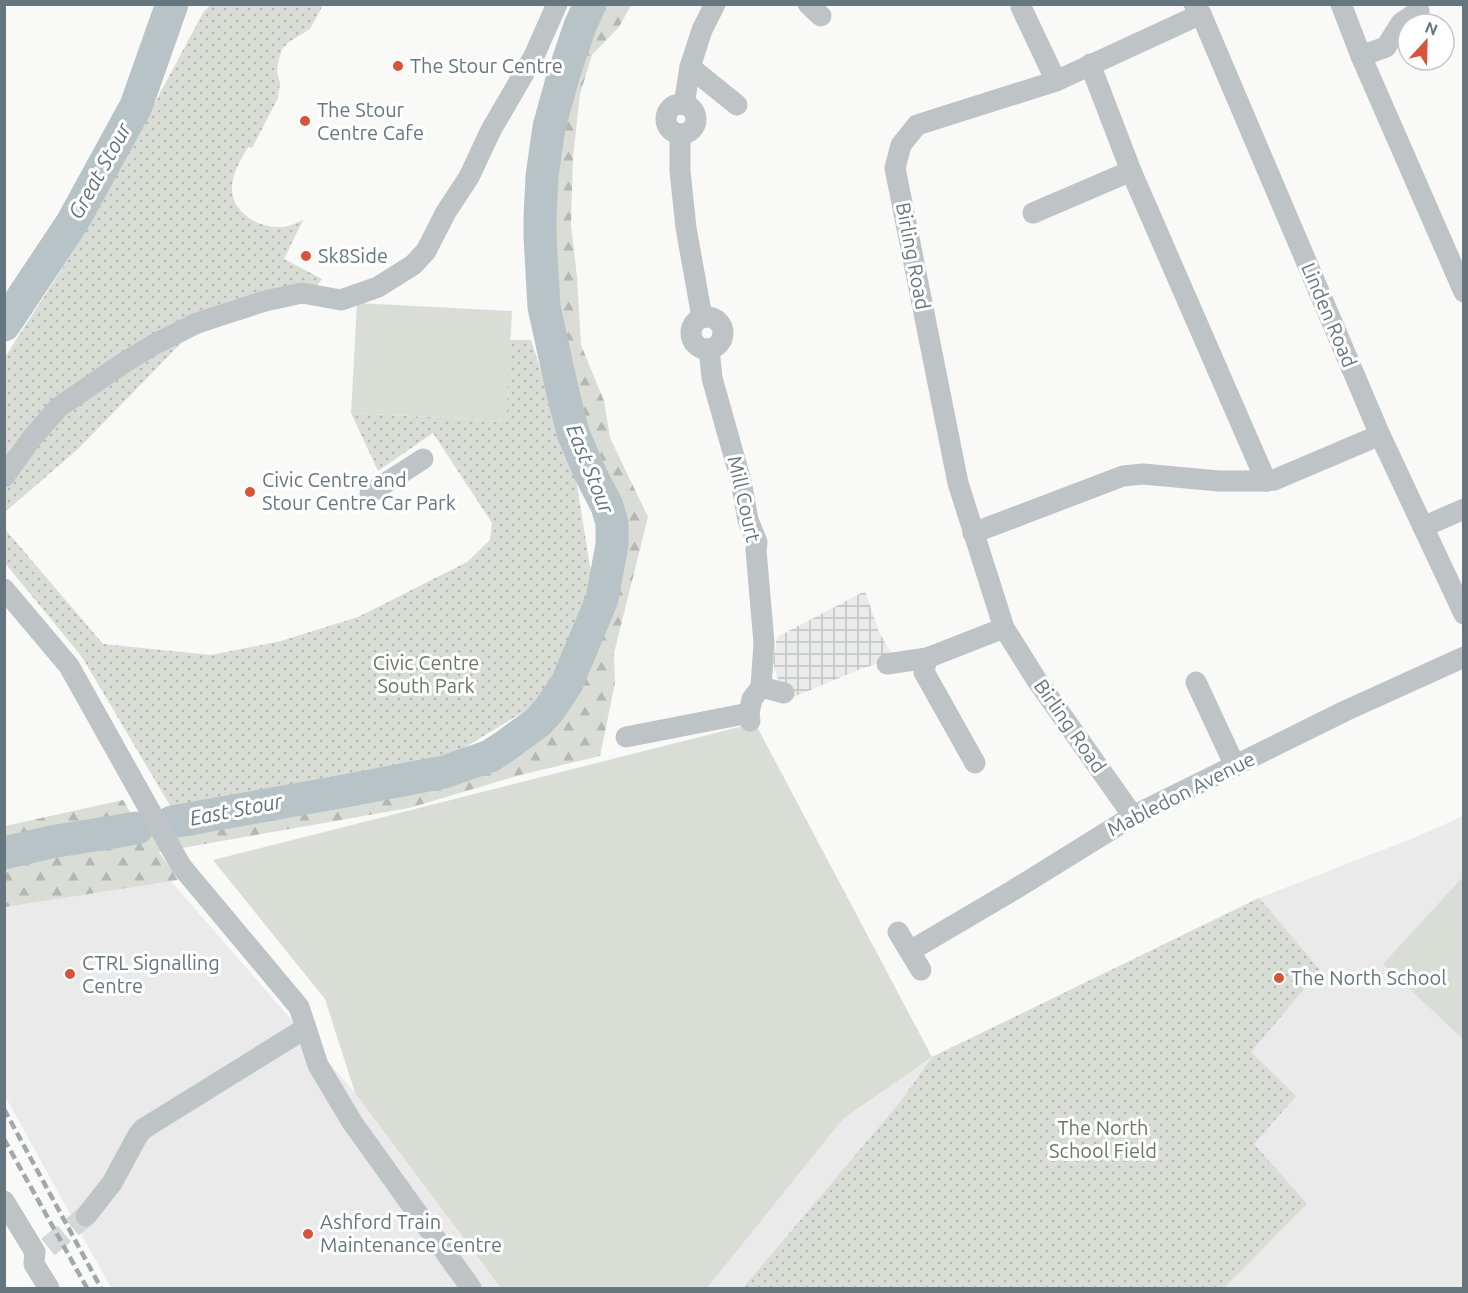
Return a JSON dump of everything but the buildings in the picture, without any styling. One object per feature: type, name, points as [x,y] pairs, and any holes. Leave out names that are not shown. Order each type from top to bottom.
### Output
[{"type":"street","points":[[4,477],[31,438],[59,407],[122,364],[197,322],[302,293],[340,300],[378,287],[413,265],[426,251],[446,212],[470,177],[491,130],[534,56],[557,4]]},
{"type":"street","name":"Mill Court","points":[[626,737],[750,717],[752,699],[761,687],[764,643],[757,542],[748,520],[741,481],[712,378],[709,349],[719,344],[723,329],[713,317],[702,317],[686,228],[680,171],[680,134],[689,131],[695,123],[693,110],[684,105],[690,67],[702,30],[715,4]]},
{"type":"street","points":[[1341,4],[1361,56],[1464,292]]},
{"type":"street","points":[[1021,7],[1056,81]]},
{"type":"street","name":"Birling Road","points":[[1133,816],[1036,679],[1004,628],[958,483],[895,168],[901,145],[917,125],[1056,81],[1197,9]]},
{"type":"street","name":"Linden Road","points":[[1197,9],[1380,435],[1464,614]]},
{"type":"street","points":[[1361,56],[1386,47],[1401,23],[1419,11]]},
{"type":"street","points":[[1090,64],[1131,171],[1266,481]]},
{"type":"street","points":[[690,67],[737,105]]},
{"type":"street","points":[[1033,213],[1131,171]]},
{"type":"street","points":[[973,533],[1123,476],[1143,474],[1219,481],[1274,480],[1380,435]]},
{"type":"street","points":[[370,493],[423,459]]},
{"type":"street","points":[[1423,527],[1464,509]]},
{"type":"street","points":[[4,589],[69,666],[181,866],[299,1007],[318,1065],[352,1122],[471,1288]]},
{"type":"street","points":[[887,664],[927,658],[1004,628]]},
{"type":"street","name":"Mabledon Avenue","points":[[910,951],[1133,816],[1345,711],[1464,657]]},
{"type":"street","points":[[927,658],[924,672],[975,763]]},
{"type":"street","points":[[1196,682],[1235,766]]},
{"type":"street","points":[[761,687],[784,693]]},
{"type":"street","points":[[898,932],[921,970]]},
{"type":"street","points":[[86,1215],[112,1183],[143,1129],[306,1028]]},
{"type":"street","points":[[4,1201],[41,1249],[34,1264],[49,1288]]},
{"type":"shaded area","points":[[865,591],[879,632],[894,658],[858,670],[784,701],[773,662],[777,637]]},
{"type":"shaded area","name":"The North School","points":[[1463,816],[1463,1288],[707,1288],[843,1119],[932,1057],[1259,898],[1416,837]]},
{"type":"shaded area","points":[[170,880],[355,1093],[501,1288],[111,1288],[5,1096],[4,907]]},
{"type":"green space","points":[[211,5],[323,5],[310,29],[282,49],[277,72],[280,83],[278,98],[252,148],[248,147],[240,161],[232,186],[236,204],[241,211],[247,217],[263,225],[290,226],[303,220],[284,259],[322,279],[310,295],[186,338],[78,449],[5,512],[5,357],[85,233],[204,11]]},
{"type":"green space","points":[[592,5],[631,5],[619,27],[592,55],[580,94],[573,157],[571,225],[581,345],[604,401],[610,438],[648,517],[614,653],[615,683],[600,756],[520,775],[409,808],[159,852],[178,880],[5,907],[5,854],[489,756],[549,710],[602,599],[607,506],[573,433],[553,345],[540,236],[556,101]]},
{"type":"green space","points":[[357,303],[512,311],[506,421],[351,413]]},
{"type":"green space","name":"Civic Centre South Park","points":[[510,340],[531,340],[576,479],[593,585],[579,640],[546,698],[459,751],[345,780],[175,814],[82,657],[5,563],[5,529],[103,644],[211,655],[281,641],[358,617],[467,562],[490,540],[492,523],[433,433],[378,471],[351,413],[506,421]]},
{"type":"green space","points":[[755,723],[932,1057],[843,1119],[707,1288],[501,1288],[355,1093],[325,999],[213,860]]},
{"type":"green space","points":[[123,800],[136,822],[5,847],[5,826]]},
{"type":"green space","points":[[1463,877],[1463,1039],[1383,964]]},
{"type":"green space","name":"The North School Field","points":[[1259,898],[1320,970],[1251,1052],[1296,1096],[1254,1144],[1307,1204],[1225,1288],[743,1288],[901,1101],[932,1057]]},
{"type":"waterway","name":"Great Stour","points":[[4,325],[72,223],[136,106],[172,4]]},
{"type":"waterway","name":"East Stour","points":[[172,822],[444,772],[490,756],[538,722],[567,683],[602,599],[612,545],[612,523],[607,506],[573,433],[562,389],[544,307],[540,219],[542,176],[549,127],[564,73],[590,4]]},
{"type":"waterway","name":"East Stour","points":[[4,853],[51,842],[137,828]]},
{"type":"tunnel","points":[[48,1247],[86,1216]]},
{"type":"railway","points":[[4,1109],[101,1288]]},
{"type":"railway","points":[[4,1139],[87,1288]]},
{"type":"place","name":"The Stour Centre","points":[[398,66]]},
{"type":"place","name":"The Stour Centre Cafe","points":[[305,121]]},
{"type":"place","name":"Sk8Side","points":[[306,256]]},
{"type":"place","name":"Civic Centre and Stour Centre Car Park","points":[[250,492]]},
{"type":"place","name":"CTRL Signalling Centre","points":[[70,974]]},
{"type":"place","name":"The North School","points":[[1279,978]]},
{"type":"place","name":"Ashford Train Maintenance Centre","points":[[308,1234]]}]
